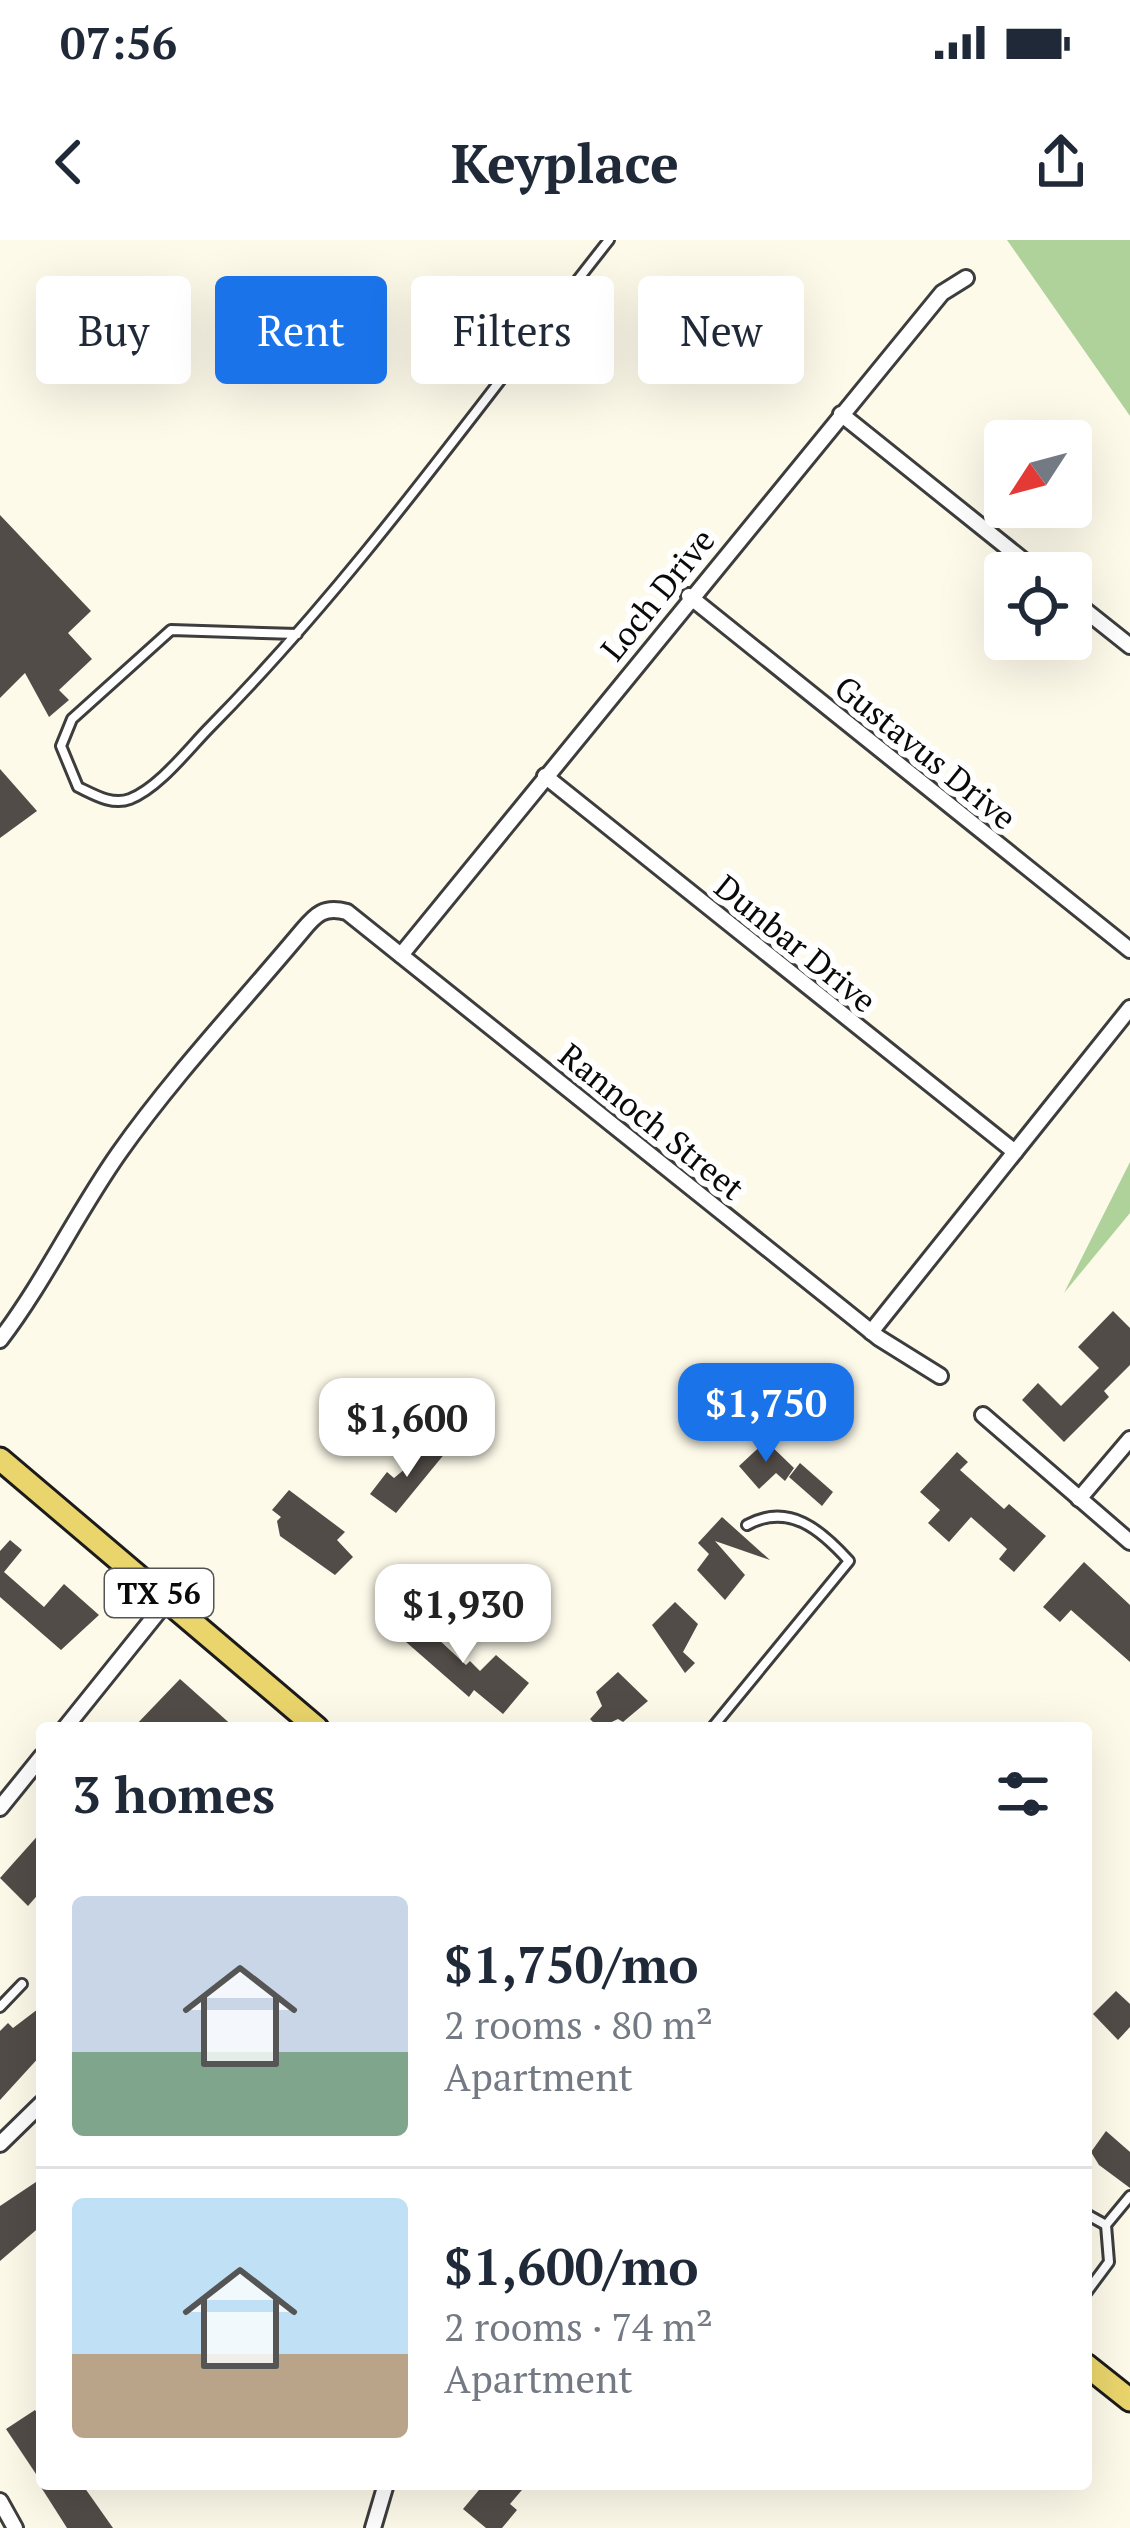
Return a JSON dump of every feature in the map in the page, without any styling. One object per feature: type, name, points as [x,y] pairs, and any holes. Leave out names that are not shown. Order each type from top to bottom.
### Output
[{"type":"main road","name":"TX 56","points":[[0,1459],[310,1722]]},
{"type":"main road","points":[[1092,2369],[1128,2396]]},
{"type":"street","name":"Loch Drive","points":[[401,955],[941,292],[966,278]]},
{"type":"street","points":[[841,413],[1013,552]]},
{"type":"street","name":"Gustavus Drive","points":[[689,596],[1130,950]]},
{"type":"street","points":[[1092,616],[1130,646]]},
{"type":"street","name":"Dunbar Drive","points":[[544,776],[1015,1152]]},
{"type":"street","name":"Rannoch Street","points":[[0,1340],[39,1289],[57,1246],[122,1149],[302,931],[317,914],[331,908],[346,912],[401,955],[871,1332],[940,1376]]},
{"type":"street","points":[[871,1332],[1130,1008]]},
{"type":"street","points":[[983,1415],[1130,1542]]},
{"type":"street","points":[[1079,1499],[1130,1439]]},
{"type":"street","points":[[70,1722],[167,1601]]},
{"type":"street","points":[[0,1808],[36,1763]]},
{"type":"street","points":[[0,2144],[36,2109]]},
{"type":"street","points":[[373,2528],[384,2490]]},
{"type":"street","points":[[0,2501],[15,2528]]},
{"type":"lane","points":[[298,634],[171,630],[71,718],[61,746],[78,787],[105,800],[129,799],[174,764],[298,634],[609,240]]},
{"type":"lane","points":[[717,1722],[850,1561],[805,1521],[764,1516],[747,1525]]},
{"type":"lane","points":[[0,2007],[22,1984]]},
{"type":"lane","points":[[1092,2285],[1109,2262],[1106,2225],[1130,2196]]},
{"type":"lane","points":[[1092,2217],[1106,2225]]},
{"type":"green space","points":[[1007,240],[1130,240],[1130,416]]},
{"type":"green space","points":[[1130,1162],[1130,1213],[1064,1293]]},
{"type":"building","points":[[0,515],[91,611],[68,633],[92,659],[59,690],[69,700],[49,717],[25,673],[0,698]]},
{"type":"building","points":[[0,769],[37,811],[0,838]]},
{"type":"building","points":[[1113,1311],[1130,1328],[1130,1365],[1104,1391],[1109,1397],[1064,1442],[1022,1400],[1038,1383],[1061,1406],[1099,1368],[1078,1347]]},
{"type":"building","points":[[766,1441],[794,1468],[785,1481],[776,1473],[759,1489],[739,1466]]},
{"type":"building","points":[[436,1443],[446,1452],[396,1513],[370,1494],[387,1472],[394,1478]]},
{"type":"building","points":[[957,1452],[968,1462],[960,1470],[1004,1509],[1009,1504],[1046,1536],[1014,1572],[999,1559],[1007,1549],[971,1517],[949,1542],[928,1523],[940,1510],[920,1492]]},
{"type":"building","points":[[800,1463],[833,1492],[822,1506],[789,1477]]},
{"type":"building","points":[[289,1490],[345,1532],[337,1540],[353,1557],[335,1575],[280,1536],[277,1521],[281,1517],[272,1510]]},
{"type":"building","points":[[722,1517],[770,1560],[715,1541],[745,1575],[725,1600],[697,1570],[709,1554],[698,1543]]},
{"type":"building","points":[[10,1540],[22,1550],[4,1572],[44,1607],[64,1584],[99,1615],[61,1650],[0,1597],[0,1551]]},
{"type":"building","points":[[1084,1562],[1130,1605],[1130,1662],[1071,1610],[1060,1622],[1043,1607]]},
{"type":"building","points":[[508,1575],[549,1598],[538,1617],[532,1614],[520,1625],[486,1599]]},
{"type":"building","points":[[675,1602],[698,1624],[683,1652],[695,1663],[685,1673],[652,1625]]},
{"type":"building","points":[[406,1609],[466,1665],[470,1661],[480,1671],[496,1655],[529,1683],[503,1714],[474,1690],[469,1697],[390,1628]]},
{"type":"building","points":[[618,1672],[648,1701],[623,1722],[593,1722],[590,1719],[602,1706],[596,1692]]},
{"type":"building","points":[[180,1679],[228,1722],[139,1722]]},
{"type":"building","points":[[36,1838],[36,1897],[28,1906],[0,1878]]},
{"type":"building","points":[[1116,1991],[1130,2004],[1130,2027],[1118,2040],[1093,2014]]},
{"type":"building","points":[[36,2011],[36,2061],[0,2100],[0,2031],[8,2023],[13,2028]]},
{"type":"building","points":[[1106,2131],[1130,2152],[1130,2188],[1099,2165],[1092,2151]]},
{"type":"building","points":[[36,2182],[36,2230],[0,2261],[0,2206]]},
{"type":"building","points":[[36,2411],[36,2474],[6,2429]]},
{"type":"building","points":[[43,2490],[86,2490],[113,2528],[67,2528]]},
{"type":"building","points":[[479,2490],[522,2490],[510,2504],[517,2510],[502,2528],[486,2528],[463,2509]]}]
